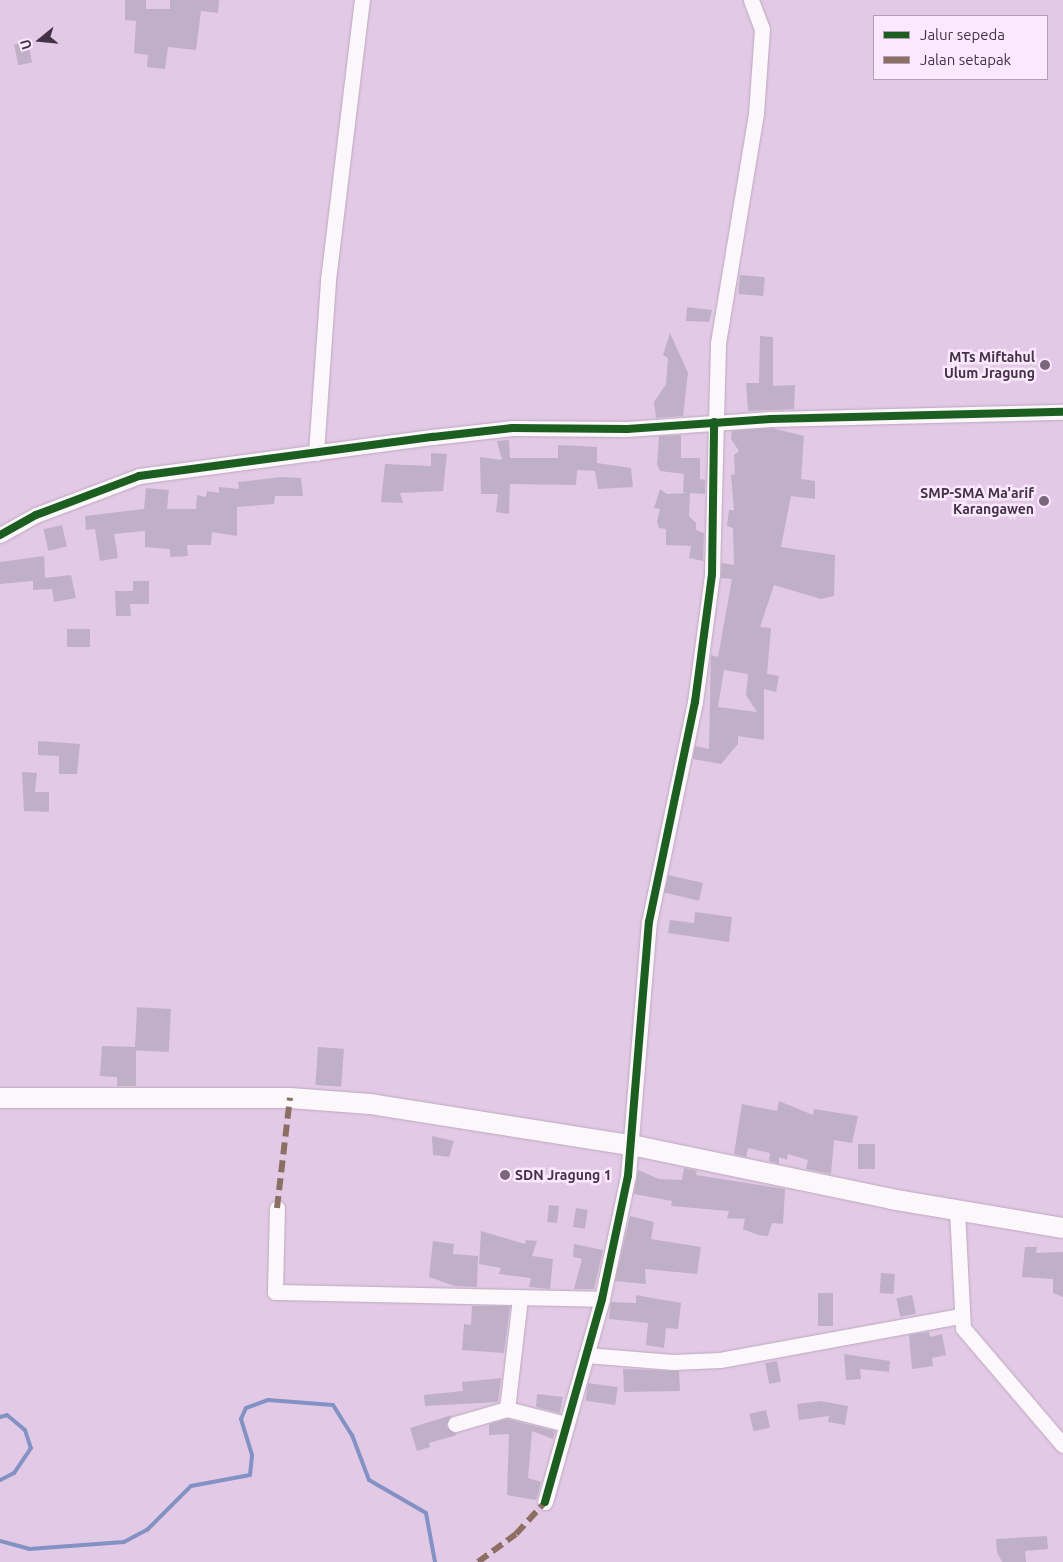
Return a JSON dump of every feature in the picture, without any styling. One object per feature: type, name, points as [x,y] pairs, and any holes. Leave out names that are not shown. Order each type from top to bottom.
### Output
[{"type":"main road","points":[[0,1098],[313,1099],[395,1107],[628,1144],[957,1210],[1063,1228]]},
{"type":"street","points":[[316,453],[328,280],[362,0]]},
{"type":"street","points":[[545,1502],[602,1299],[628,1176],[628,1144],[652,904],[695,702],[712,574],[714,422],[727,273],[756,114],[762,24],[752,0]]},
{"type":"street","points":[[0,535],[36,515],[139,476],[512,428],[627,429],[714,422],[1063,412]]},
{"type":"street","points":[[277,1208],[275,1292],[602,1299]]},
{"type":"street","points":[[957,1210],[959,1316],[968,1336],[1063,1445]]},
{"type":"street","points":[[507,1409],[520,1298]]},
{"type":"street","points":[[586,1355],[663,1362],[720,1360],[959,1316]]},
{"type":"street","points":[[456,1424],[507,1409],[566,1424]]},
{"type":"building","points":[[125,0],[146,0],[146,9],[170,9],[170,0],[219,0],[218,13],[201,11],[196,50],[168,47],[165,69],[147,67],[148,55],[134,53],[136,21],[125,20]]},
{"type":"building","points":[[28,42],[32,63],[18,65],[14,45]]},
{"type":"building","points":[[740,275],[765,277],[763,296],[738,294]]},
{"type":"building","points":[[687,307],[712,310],[709,322],[686,321]]},
{"type":"building","points":[[670,333],[688,373],[683,416],[656,418],[654,402],[666,384],[668,358],[663,355]]},
{"type":"building","points":[[760,336],[773,337],[773,386],[795,385],[794,409],[748,411],[746,383],[759,383]]},
{"type":"building","points":[[772,428],[804,436],[801,479],[815,481],[815,499],[791,496],[781,547],[835,555],[834,596],[821,599],[774,585],[760,627],[771,628],[767,674],[779,676],[776,692],[764,689],[764,740],[738,736],[738,744],[721,764],[693,759],[695,746],[709,749],[711,655],[718,657],[732,579],[721,578],[722,563],[734,565],[733,528],[727,526],[729,510],[734,510],[731,475],[735,474],[734,455],[739,451],[731,439],[732,431]],"holes":[[[724,670],[748,674],[746,695],[757,712],[718,707]]]},
{"type":"building","points":[[681,435],[681,458],[700,458],[700,479],[705,480],[705,494],[690,493],[689,516],[696,523],[696,530],[704,533],[703,561],[689,558],[691,546],[666,545],[666,529],[659,528],[657,522],[660,509],[654,508],[660,489],[667,494],[687,493],[683,492],[684,474],[660,471],[657,464],[659,436]]},
{"type":"building","points":[[509,440],[510,458],[558,458],[558,445],[597,447],[597,463],[631,468],[633,487],[598,489],[595,471],[577,470],[576,485],[510,484],[509,514],[496,512],[498,494],[481,494],[480,457],[502,460],[497,441]]},
{"type":"building","points":[[431,453],[447,454],[443,491],[400,493],[403,503],[381,502],[385,464],[431,466]]},
{"type":"building","points":[[282,477],[301,478],[303,496],[275,496],[274,504],[237,507],[237,536],[212,532],[211,545],[187,545],[188,556],[170,557],[170,549],[145,547],[145,531],[114,534],[118,558],[100,561],[95,529],[86,530],[85,516],[144,509],[146,488],[169,490],[167,509],[196,509],[197,495],[206,497],[207,491],[219,493],[219,487],[239,489],[238,482]]},
{"type":"building","points":[[62,525],[67,546],[48,551],[43,529]]},
{"type":"building","points":[[44,556],[45,578],[71,575],[76,598],[54,602],[52,589],[33,590],[33,581],[0,584],[0,562]]},
{"type":"building","points":[[133,581],[149,581],[149,604],[130,604],[131,616],[116,616],[115,591],[133,591]]},
{"type":"building","points":[[67,629],[90,629],[90,647],[67,647]]},
{"type":"building","points":[[38,741],[80,744],[77,774],[59,774],[59,756],[38,755]]},
{"type":"building","points":[[22,772],[37,773],[35,792],[49,792],[49,812],[24,811]]},
{"type":"building","points":[[668,875],[703,883],[699,901],[664,893]]},
{"type":"building","points":[[695,912],[732,917],[729,942],[668,933],[670,920],[694,923]]},
{"type":"building","points":[[137,1007],[171,1009],[169,1052],[135,1050]]},
{"type":"building","points":[[102,1046],[136,1047],[136,1086],[117,1086],[117,1077],[100,1076]]},
{"type":"building","points":[[318,1047],[344,1049],[341,1087],[315,1085]]},
{"type":"building","points":[[779,1101],[813,1115],[814,1109],[858,1116],[852,1143],[834,1140],[831,1174],[806,1169],[808,1160],[788,1154],[787,1160],[779,1157],[779,1164],[769,1161],[770,1153],[748,1148],[746,1157],[734,1154],[742,1104],[777,1111]]},
{"type":"building","points":[[432,1136],[454,1141],[449,1157],[433,1155]]},
{"type":"building","points":[[858,1144],[875,1144],[875,1169],[858,1169]]},
{"type":"building","points":[[684,1168],[697,1171],[696,1175],[785,1189],[783,1224],[772,1223],[768,1236],[758,1235],[743,1229],[745,1219],[727,1218],[729,1211],[671,1206],[672,1201],[634,1194],[638,1170],[659,1179],[682,1180]]},
{"type":"building","points":[[549,1205],[559,1206],[557,1223],[547,1222]]},
{"type":"building","points":[[576,1208],[588,1210],[585,1229],[573,1227]]},
{"type":"building","points":[[630,1216],[654,1222],[651,1239],[701,1247],[697,1274],[645,1269],[646,1284],[615,1281]]},
{"type":"building","points":[[481,1231],[525,1244],[526,1240],[537,1241],[532,1256],[553,1259],[550,1289],[529,1287],[531,1278],[499,1274],[501,1268],[479,1264]]},
{"type":"building","points":[[433,1241],[454,1244],[453,1254],[478,1256],[477,1287],[455,1286],[429,1277]]},
{"type":"building","points":[[574,1244],[603,1250],[594,1289],[574,1289],[582,1259],[573,1257]]},
{"type":"building","points":[[1025,1247],[1037,1247],[1036,1253],[1063,1252],[1063,1297],[1053,1293],[1053,1279],[1022,1277]]},
{"type":"building","points":[[881,1273],[895,1274],[894,1294],[880,1293]]},
{"type":"building","points":[[818,1293],[833,1293],[833,1326],[818,1326]]},
{"type":"building","points":[[636,1295],[681,1303],[678,1329],[666,1328],[664,1348],[646,1345],[648,1323],[609,1319],[611,1302],[636,1303]]},
{"type":"building","points":[[912,1295],[916,1314],[900,1317],[896,1298]]},
{"type":"building","points":[[472,1306],[510,1306],[504,1353],[462,1350],[464,1324],[471,1325]]},
{"type":"building","points":[[929,1332],[930,1337],[942,1334],[946,1355],[932,1358],[933,1366],[912,1369],[909,1335]]},
{"type":"building","points":[[844,1354],[890,1361],[889,1372],[860,1369],[861,1379],[846,1380]]},
{"type":"building","points":[[777,1361],[781,1382],[769,1384],[765,1363]]},
{"type":"building","points":[[623,1369],[679,1371],[680,1391],[624,1392]]},
{"type":"building","points":[[501,1378],[498,1402],[425,1406],[424,1395],[463,1391],[462,1382]]},
{"type":"building","points":[[588,1383],[618,1387],[615,1405],[585,1401]]},
{"type":"building","points":[[537,1394],[563,1397],[560,1413],[536,1407]]},
{"type":"building","points":[[821,1401],[848,1406],[845,1425],[828,1422],[829,1416],[799,1420],[797,1404]]},
{"type":"building","points":[[766,1410],[770,1428],[753,1431],[749,1414]]},
{"type":"building","points":[[452,1415],[446,1426],[457,1435],[429,1443],[430,1447],[417,1451],[410,1428]]},
{"type":"building","points":[[507,1419],[555,1431],[553,1439],[532,1431],[528,1478],[541,1482],[536,1500],[507,1495],[509,1434],[489,1435],[489,1424]]},
{"type":"building","points":[[1047,1536],[1048,1549],[1025,1551],[1026,1562],[1002,1562],[997,1552],[996,1539]]},
{"type":"waterway","points":[[0,1541],[29,1549],[124,1542],[147,1530],[191,1486],[250,1475],[252,1455],[241,1419],[246,1408],[268,1400],[333,1405],[352,1435],[369,1480],[426,1513],[435,1562]]},
{"type":"waterway","points":[[0,1417],[7,1415],[25,1430],[31,1448],[14,1473],[0,1480]]},
{"type":"marked path","points":[[277,1208],[290,1098]]},
{"type":"marked path","points":[[478,1562],[516,1534],[545,1502]]},
{"type":"cycle path","points":[[0,535],[36,515],[139,476],[433,437],[512,428],[627,429],[771,419],[1063,412]]},
{"type":"cycle path","points":[[545,1502],[602,1299],[628,1176],[649,922],[695,702],[712,574],[714,422]]},
{"type":"place","name":"MTs Miftahul Ulum Jragung","points":[[1045,365]]},
{"type":"place","name":"SMP-SMA Ma'arif Karangawen","points":[[1044,501]]},
{"type":"place","name":"SDN Jragung 1","points":[[505,1175]]}]
